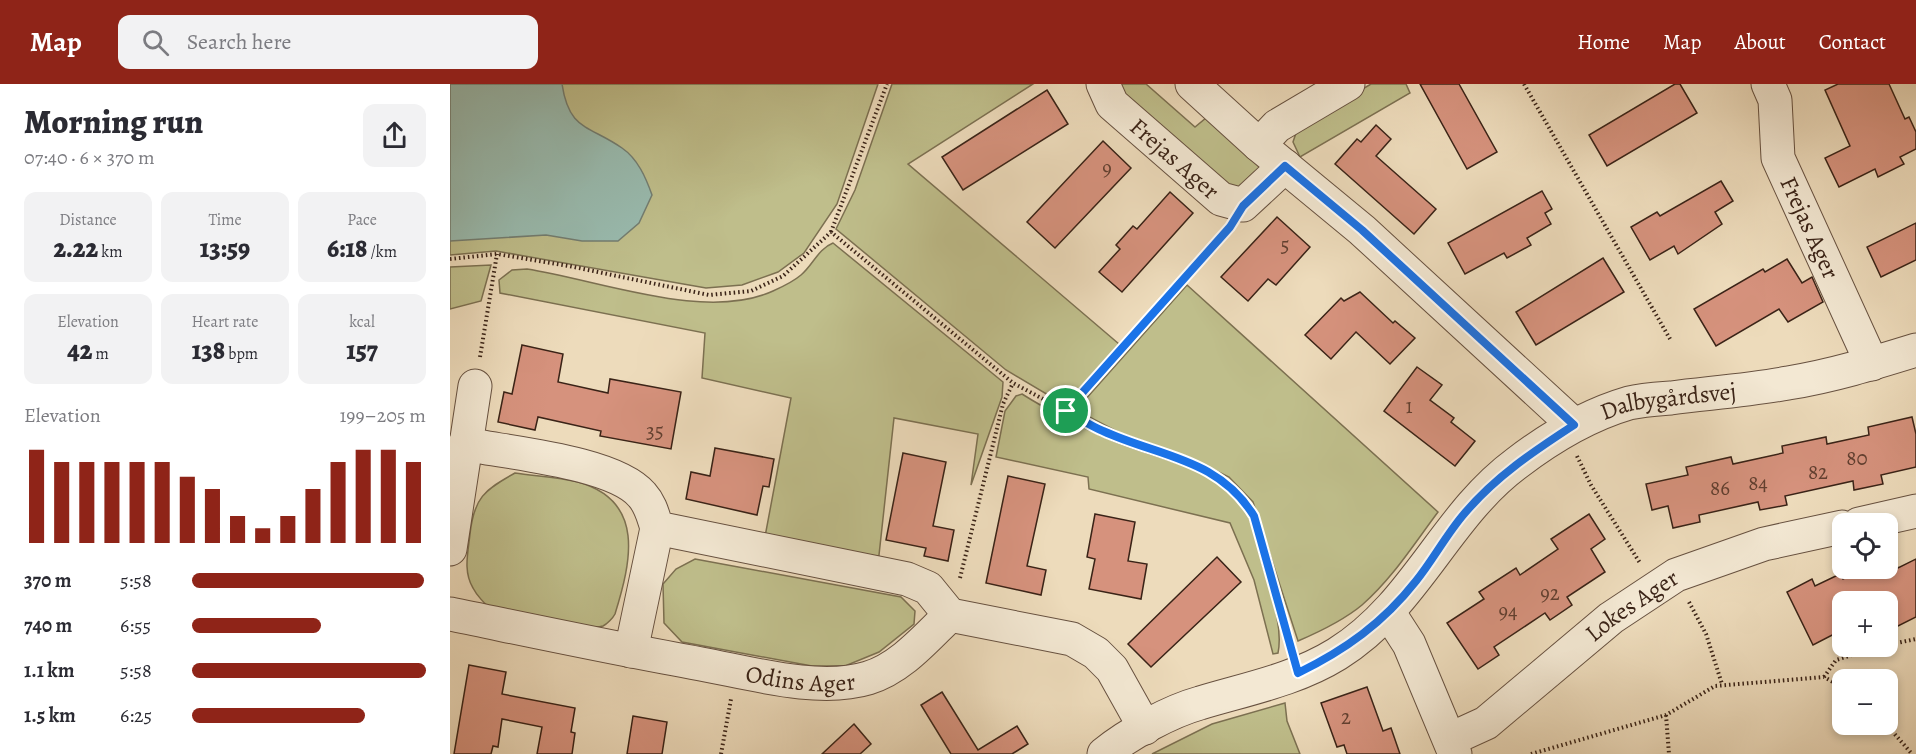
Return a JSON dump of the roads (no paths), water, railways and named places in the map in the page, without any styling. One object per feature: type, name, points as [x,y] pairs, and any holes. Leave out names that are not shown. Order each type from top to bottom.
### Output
[{"type":"street","name":"Frejas Ager","points":[[1103,84],[1112,104],[1221,200],[1243,206],[1285,166]]},
{"type":"street","points":[[1192,84],[1259,146],[1362,230],[1569,428]]},
{"type":"street","points":[[1259,146],[1277,126],[1348,84]]},
{"type":"street","name":"Frejas Ager","points":[[1768,84],[1775,100],[1778,158],[1872,364]]},
{"type":"street","name":"Dalbygårdsvej","points":[[1104,754],[1144,728],[1197,703],[1253,689],[1298,673],[1337,654],[1389,613],[1417,581],[1464,513],[1515,464],[1569,428],[1630,403],[1789,383],[1872,364],[1916,350]]},
{"type":"street","points":[[450,549],[476,386]]},
{"type":"street","points":[[465,444],[600,470],[622,479],[640,493],[651,507],[657,528],[631,651]]},
{"type":"street","points":[[1898,515],[1916,511]]},
{"type":"street","points":[[657,528],[907,579],[928,588],[951,615],[1072,639],[1096,653],[1112,669],[1144,728]]},
{"type":"street","name":"Lokes Ager","points":[[1389,613],[1409,644],[1453,747],[1486,723],[1611,618],[1666,581],[1764,544],[1832,529]]},
{"type":"street","name":"Odins Ager","points":[[450,614],[737,671],[807,682],[840,683],[869,678],[906,657],[951,615]]},
{"type":"water","points":[[450,84],[562,84],[565,99],[575,119],[628,152],[641,169],[652,195],[639,223],[618,241],[582,241],[546,235],[450,241]]}]
